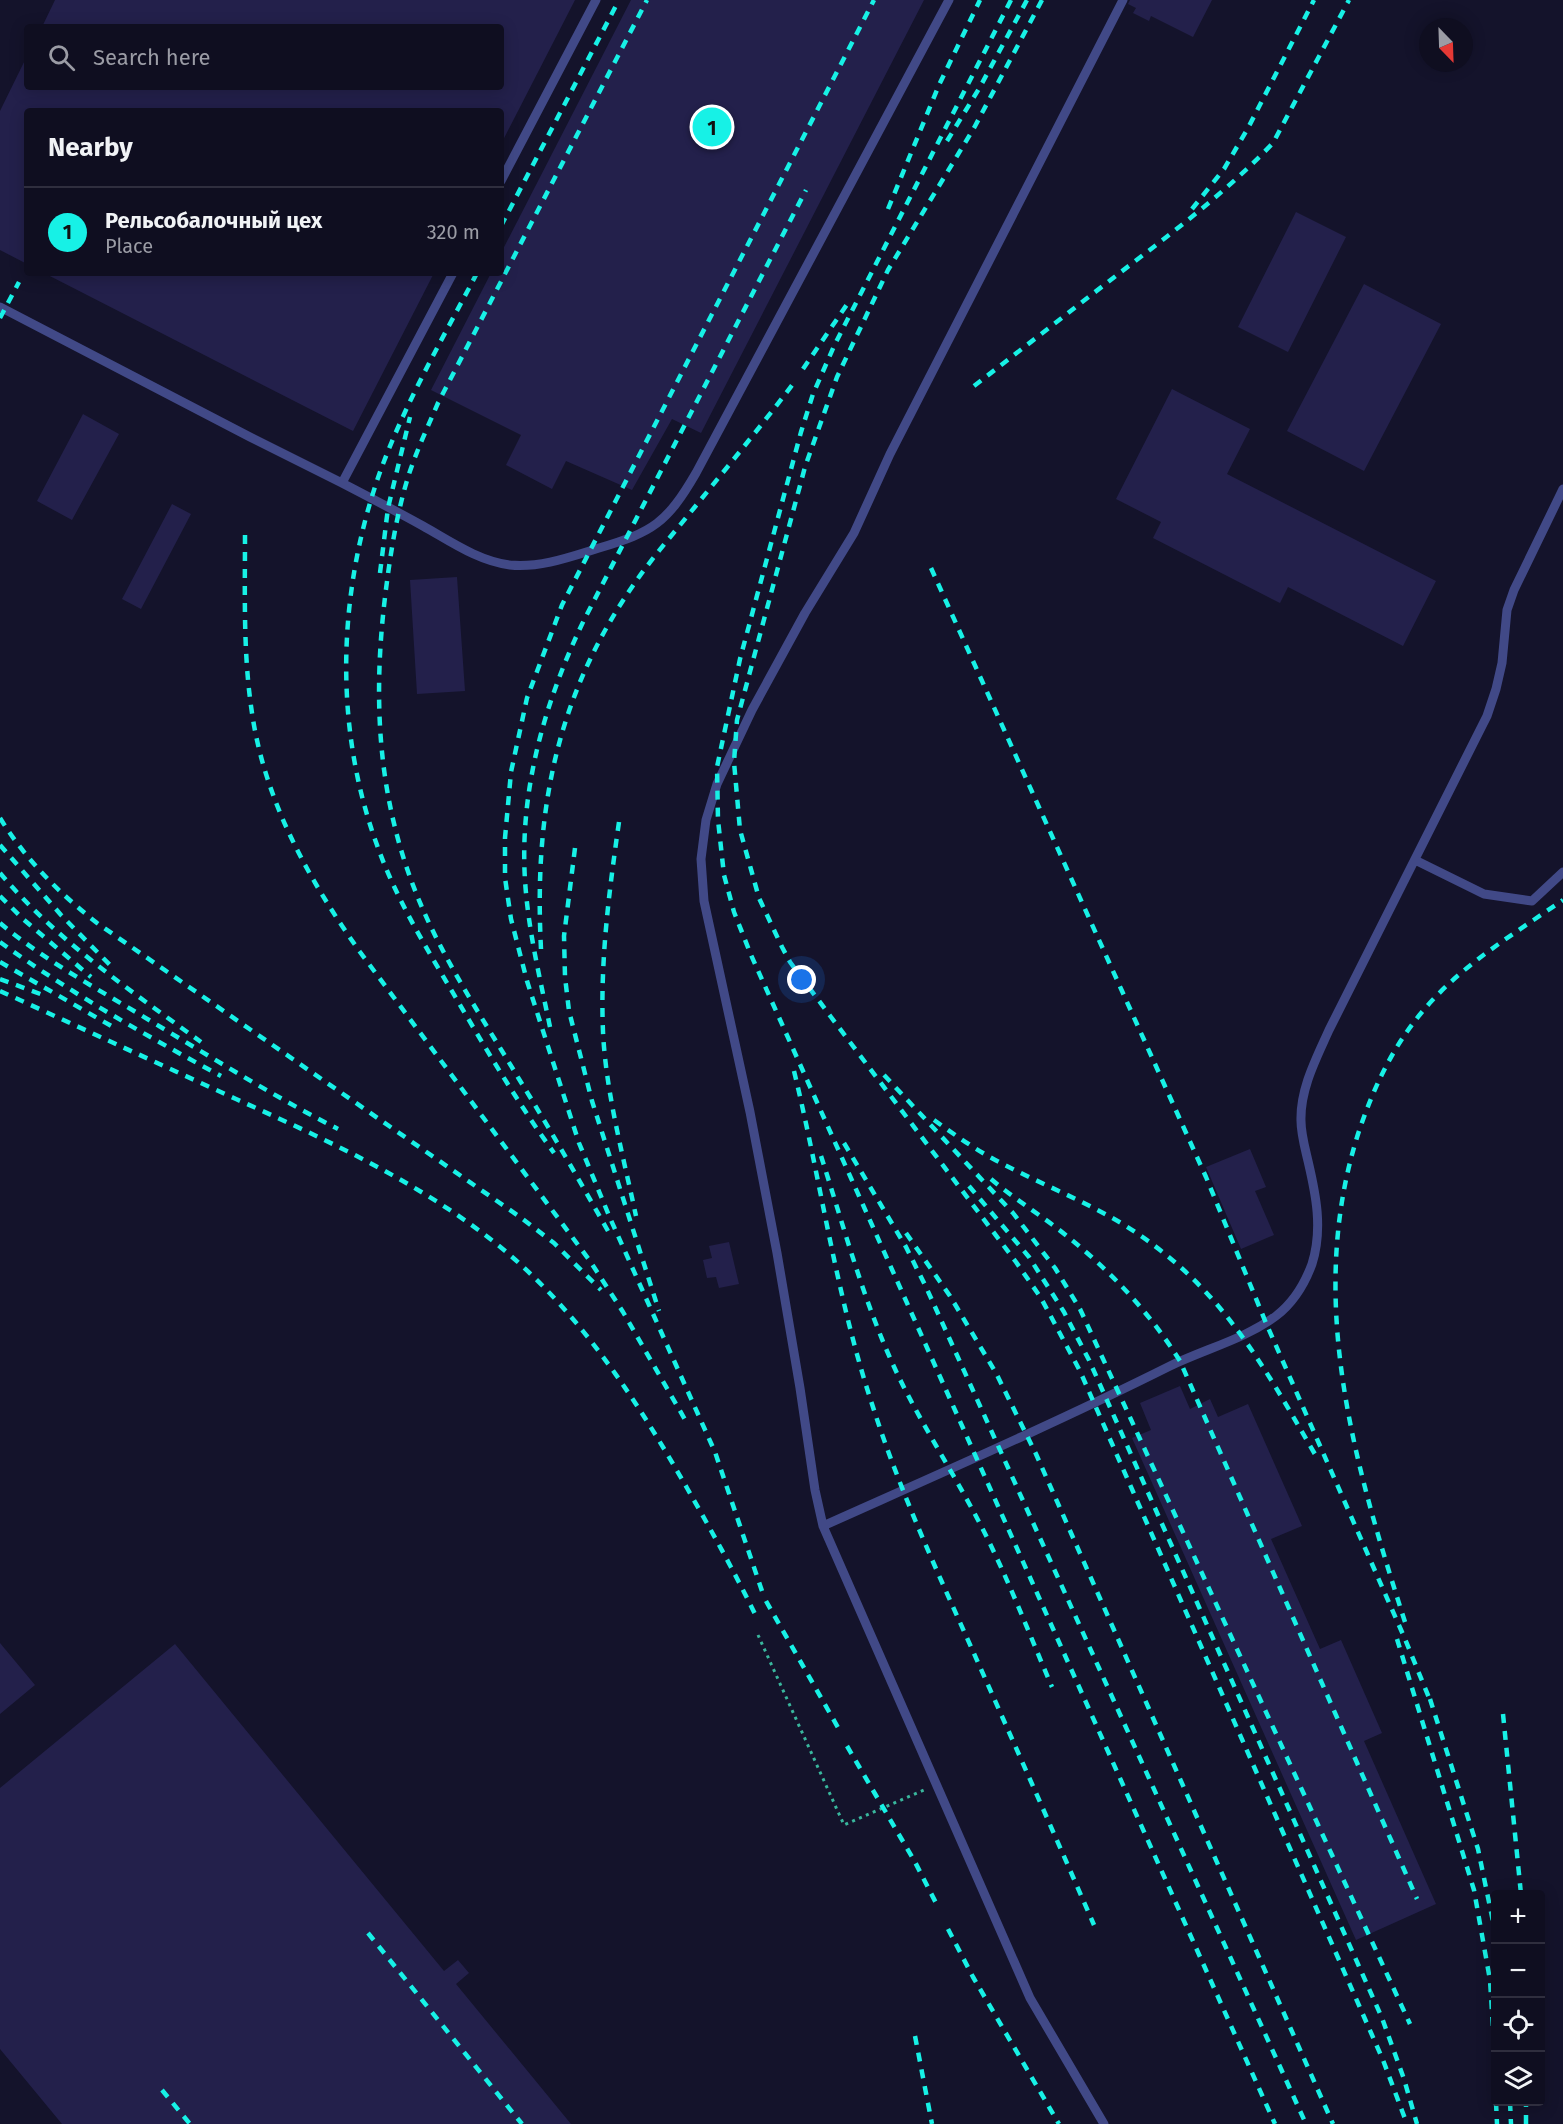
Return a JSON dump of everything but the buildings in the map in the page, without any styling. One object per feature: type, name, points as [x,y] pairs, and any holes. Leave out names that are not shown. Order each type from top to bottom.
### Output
[{"type":"lane","points":[[504,175],[596,0]]},
{"type":"lane","points":[[0,307],[342,483],[482,558],[511,565],[527,565],[562,560],[638,536],[663,519],[685,493],[949,0]]},
{"type":"lane","points":[[1104,2124],[1030,1998],[823,1526],[815,1490],[777,1253],[750,1112],[704,901],[701,859],[706,820],[717,784],[752,710],[854,533],[890,454],[1123,0]]},
{"type":"lane","points":[[342,483],[451,276]]},
{"type":"lane","points":[[823,1526],[1096,1403],[1180,1361],[1242,1335],[1266,1323],[1286,1308],[1306,1278],[1312,1262],[1318,1228],[1316,1194],[1301,1120],[1309,1076],[1329,1030],[1487,716],[1500,672],[1507,610],[1514,590],[1563,489]]},
{"type":"lane","points":[[1415,860],[1484,894],[1532,901],[1563,872]]},
{"type":"path","points":[[758,1635],[844,1826],[935,1785]]},
{"type":"railway","points":[[504,220],[619,0]]},
{"type":"railway","points":[[504,276],[647,0]]},
{"type":"railway","points":[[762,1591],[715,1452],[610,1218],[579,1143],[527,981],[511,919],[505,878],[505,838],[511,772],[527,698],[562,605],[874,0]]},
{"type":"railway","points":[[888,209],[939,85],[980,0]]},
{"type":"railway","points":[[1011,0],[835,344],[813,394],[740,659],[717,767],[718,820],[724,875],[734,912],[751,955],[1275,2124]]},
{"type":"railway","points":[[947,141],[980,87],[1027,0]]},
{"type":"railway","points":[[1042,0],[974,128],[888,270],[837,377],[805,467],[737,720],[734,762],[740,830],[759,898],[790,962],[1016,1262],[1041,1298],[1080,1371],[1383,2060],[1407,2124]]},
{"type":"railway","points":[[1192,209],[1224,169],[1248,128],[1314,0]]},
{"type":"railway","points":[[974,386],[1186,222],[1222,192],[1273,143],[1349,0]]},
{"type":"railway","points":[[550,1027],[530,927],[524,857],[530,787],[545,719],[556,685],[584,620],[806,190]]},
{"type":"railway","points":[[475,276],[401,421],[380,472],[366,517],[349,611],[346,658],[348,706],[353,753],[363,799],[377,845],[393,885],[479,1038],[554,1153]]},
{"type":"railway","points":[[504,276],[438,403],[405,488],[392,545],[382,630],[379,710],[382,750],[395,828],[406,866],[431,928],[454,972],[608,1231]]},
{"type":"railway","points":[[0,318],[19,282]]},
{"type":"railway","points":[[803,369],[850,300]]},
{"type":"railway","points":[[541,949],[541,852],[546,805],[555,760],[584,672],[606,629],[639,577],[796,380]]},
{"type":"railway","points":[[380,573],[388,508],[410,417]]},
{"type":"railway","points":[[245,535],[246,646],[252,713],[267,778],[292,839],[323,897],[360,952],[590,1261],[623,1312],[687,1423]]},
{"type":"railway","points":[[931,568],[1206,1177],[1266,1323],[1432,1705]]},
{"type":"railway","points":[[0,818],[44,875],[97,923],[520,1217],[554,1243],[601,1290]]},
{"type":"railway","points":[[619,822],[604,953],[603,1032],[611,1101],[636,1216]]},
{"type":"railway","points":[[0,845],[61,915],[111,966]]},
{"type":"railway","points":[[575,848],[564,936],[569,1011],[592,1101],[659,1311]]},
{"type":"railway","points":[[0,873],[45,920],[95,964],[201,1042]]},
{"type":"railway","points":[[0,896],[23,919],[91,977]]},
{"type":"railway","points":[[1405,1622],[1369,1502],[1354,1441],[1343,1379],[1336,1317],[1336,1255],[1343,1193],[1359,1131],[1371,1099],[1385,1068],[1411,1026],[1454,979],[1507,938],[1563,900]]},
{"type":"railway","points":[[0,923],[35,950],[72,974],[266,1090],[338,1129]]},
{"type":"railway","points":[[0,942],[108,1012],[221,1076]]},
{"type":"railway","points":[[0,962],[113,1027]]},
{"type":"railway","points":[[0,979],[43,995]]},
{"type":"railway","points":[[0,991],[270,1114],[372,1164],[437,1201],[498,1245],[555,1298],[580,1327],[626,1389],[687,1488],[755,1614]]},
{"type":"railway","points":[[794,1071],[848,1322],[883,1436],[932,1559],[1094,1925]]},
{"type":"railway","points":[[884,1075],[1013,1213],[1055,1268],[1080,1309],[1410,2024]]},
{"type":"railway","points":[[934,1120],[990,1157],[1121,1223],[1155,1246],[1185,1271],[1211,1298],[1256,1356],[1316,1456]]},
{"type":"railway","points":[[844,1143],[906,1247],[926,1287],[1306,2124]]},
{"type":"railway","points":[[821,1156],[860,1279],[887,1351],[988,1540],[1052,1687]]},
{"type":"railway","points":[[991,1179],[1093,1258],[1140,1307],[1180,1361],[1417,1899]]},
{"type":"railway","points":[[969,1186],[1029,1257],[1064,1312],[1089,1360],[1382,2018],[1417,2124]]},
{"type":"railway","points":[[906,1233],[950,1296],[996,1373],[1036,1454],[1333,2124]]},
{"type":"railway","points":[[766,1601],[840,1731]]},
{"type":"railway","points":[[1397,1639],[1474,1890],[1490,1980],[1494,2052]]},
{"type":"railway","points":[[1430,1699],[1478,1849],[1491,1912]]},
{"type":"railway","points":[[1503,1714],[1521,1890]]},
{"type":"railway","points":[[847,1746],[915,1862],[936,1903]]},
{"type":"railway","points":[[948,1929],[973,1977],[1059,2124]]},
{"type":"railway","points":[[368,1933],[522,2124]]},
{"type":"railway","points":[[915,2036],[932,2124]]},
{"type":"railway","points":[[162,2090],[190,2124]]},
{"type":"railway","points":[[1496,2106],[1497,2124]]},
{"type":"railway","points":[[1510,2106],[1511,2124]]},
{"type":"railway","points":[[1526,2106],[1526,2124]]},
{"type":"place","name":"Рельсобалочный цех","points":[[712,127]]}]
